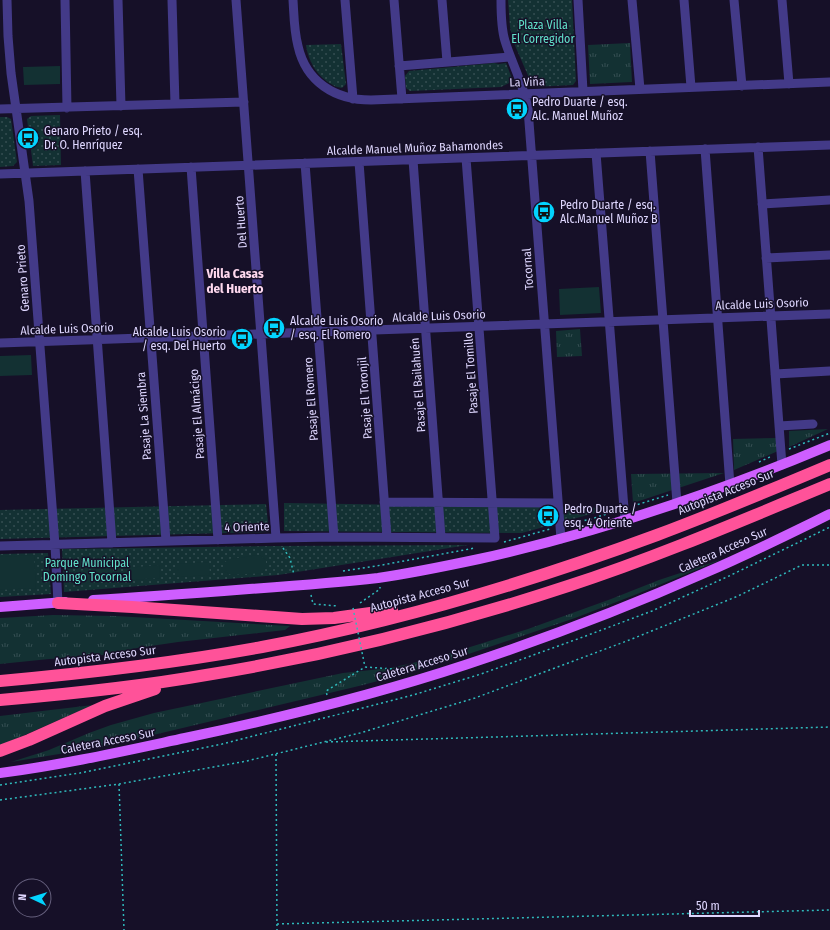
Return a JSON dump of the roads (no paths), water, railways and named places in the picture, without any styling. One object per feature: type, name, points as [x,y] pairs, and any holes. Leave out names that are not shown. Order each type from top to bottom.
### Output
[{"type":"highway","name":"Autopista Acceso Sur","points":[[0,681],[125,668],[217,655],[263,647],[396,617],[451,602],[555,570],[650,537],[701,518],[830,465]]},
{"type":"highway","points":[[0,700],[116,688],[205,676],[377,641],[516,603],[575,584],[654,556],[830,484]]},
{"type":"highway","points":[[58,603],[302,619],[334,618],[451,602]]},
{"type":"highway","points":[[0,751],[111,704],[155,689],[205,676]]},
{"type":"main road","points":[[0,607],[296,586],[351,581],[412,572],[504,553],[625,521],[730,485],[830,445]]},
{"type":"main road","name":"Caletera Acceso Sur","points":[[0,773],[92,758],[204,734],[330,705],[411,682],[508,650],[597,618],[709,571],[830,514]]},
{"type":"street","name":"Genaro Prieto","points":[[7,0],[9,50],[29,201],[58,603]]},
{"type":"street","points":[[65,0],[67,108]]},
{"type":"street","points":[[118,0],[121,106]]},
{"type":"street","points":[[172,0],[174,104]]},
{"type":"street","name":"Del Huerto","points":[[236,0],[276,538]]},
{"type":"street","name":"La Viña","points":[[293,0],[298,47],[304,63],[317,81],[323,86],[337,94],[353,99],[371,100],[830,82]]},
{"type":"street","points":[[345,0],[353,99]]},
{"type":"street","points":[[394,0],[402,98]]},
{"type":"street","points":[[442,0],[447,62]]},
{"type":"street","name":"Tocornal","points":[[501,0],[503,34],[510,57],[525,94],[528,109],[561,539]]},
{"type":"street","points":[[578,0],[583,92]]},
{"type":"street","points":[[632,0],[640,89]]},
{"type":"street","points":[[684,0],[691,88]]},
{"type":"street","points":[[734,0],[742,86]]},
{"type":"street","points":[[782,0],[789,84]]},
{"type":"street","points":[[399,66],[510,57]]},
{"type":"street","points":[[0,109],[244,102]]},
{"type":"street","name":"Alcalde Manuel Muñoz Bahamondes","points":[[0,174],[830,145]]},
{"type":"street","points":[[758,147],[782,465]]},
{"type":"street","points":[[705,149],[730,485]]},
{"type":"street","points":[[650,151],[677,504]]},
{"type":"street","points":[[596,153],[625,521]]},
{"type":"street","name":"Pasaje El Tomillo","points":[[466,158],[495,538]]},
{"type":"street","name":"Pasaje El Bailahuén","points":[[413,160],[441,537]]},
{"type":"street","name":"Pasaje El Toronjil","points":[[359,162],[387,537]]},
{"type":"street","name":"Pasaje El Romero","points":[[305,163],[334,537]]},
{"type":"street","name":"Pasaje El Almácigo","points":[[191,167],[218,540]]},
{"type":"street","name":"Pasaje La Siembra","points":[[138,169],[166,541]]},
{"type":"street","points":[[85,171],[112,543]]},
{"type":"street","points":[[762,204],[830,200]]},
{"type":"street","points":[[766,258],[830,255]]},
{"type":"street","name":"Alcalde Luis Osorio","points":[[0,343],[830,314]]},
{"type":"street","points":[[775,374],[830,371]]},
{"type":"street","points":[[779,426],[813,424]]},
{"type":"street","points":[[384,502],[558,503]]},
{"type":"street","name":"4 Oriente","points":[[0,546],[334,537],[495,538]]},
{"type":"place","name":"Pedro Duarte / esq. Alc. Manuel Muñoz","points":[[517,109]]},
{"type":"place","name":"Genaro Prieto / esq. Dr. O. Henríquez","points":[[28,138]]},
{"type":"place","name":"Pedro Duarte / esq. Alc.Manuel Muñoz B","points":[[544,212]]},
{"type":"place","name":"Alcalde Luis Osorio / esq. El Romero","points":[[274,328]]},
{"type":"place","name":"Alcalde Luis Osorio / esq. Del Huerto","points":[[242,339]]},
{"type":"place","name":"Pedro Duarte / esq. 4 Oriente","points":[[548,516]]},
{"type":"district","name":"Villa Casas del Huerto","points":[[235,280]]},
{"type":"park label","name":"Plaza Villa El Corregidor","points":[[543,32]]},
{"type":"park label","name":"Parque Municipal Domingo Tocornal","points":[[87,570]]}]
